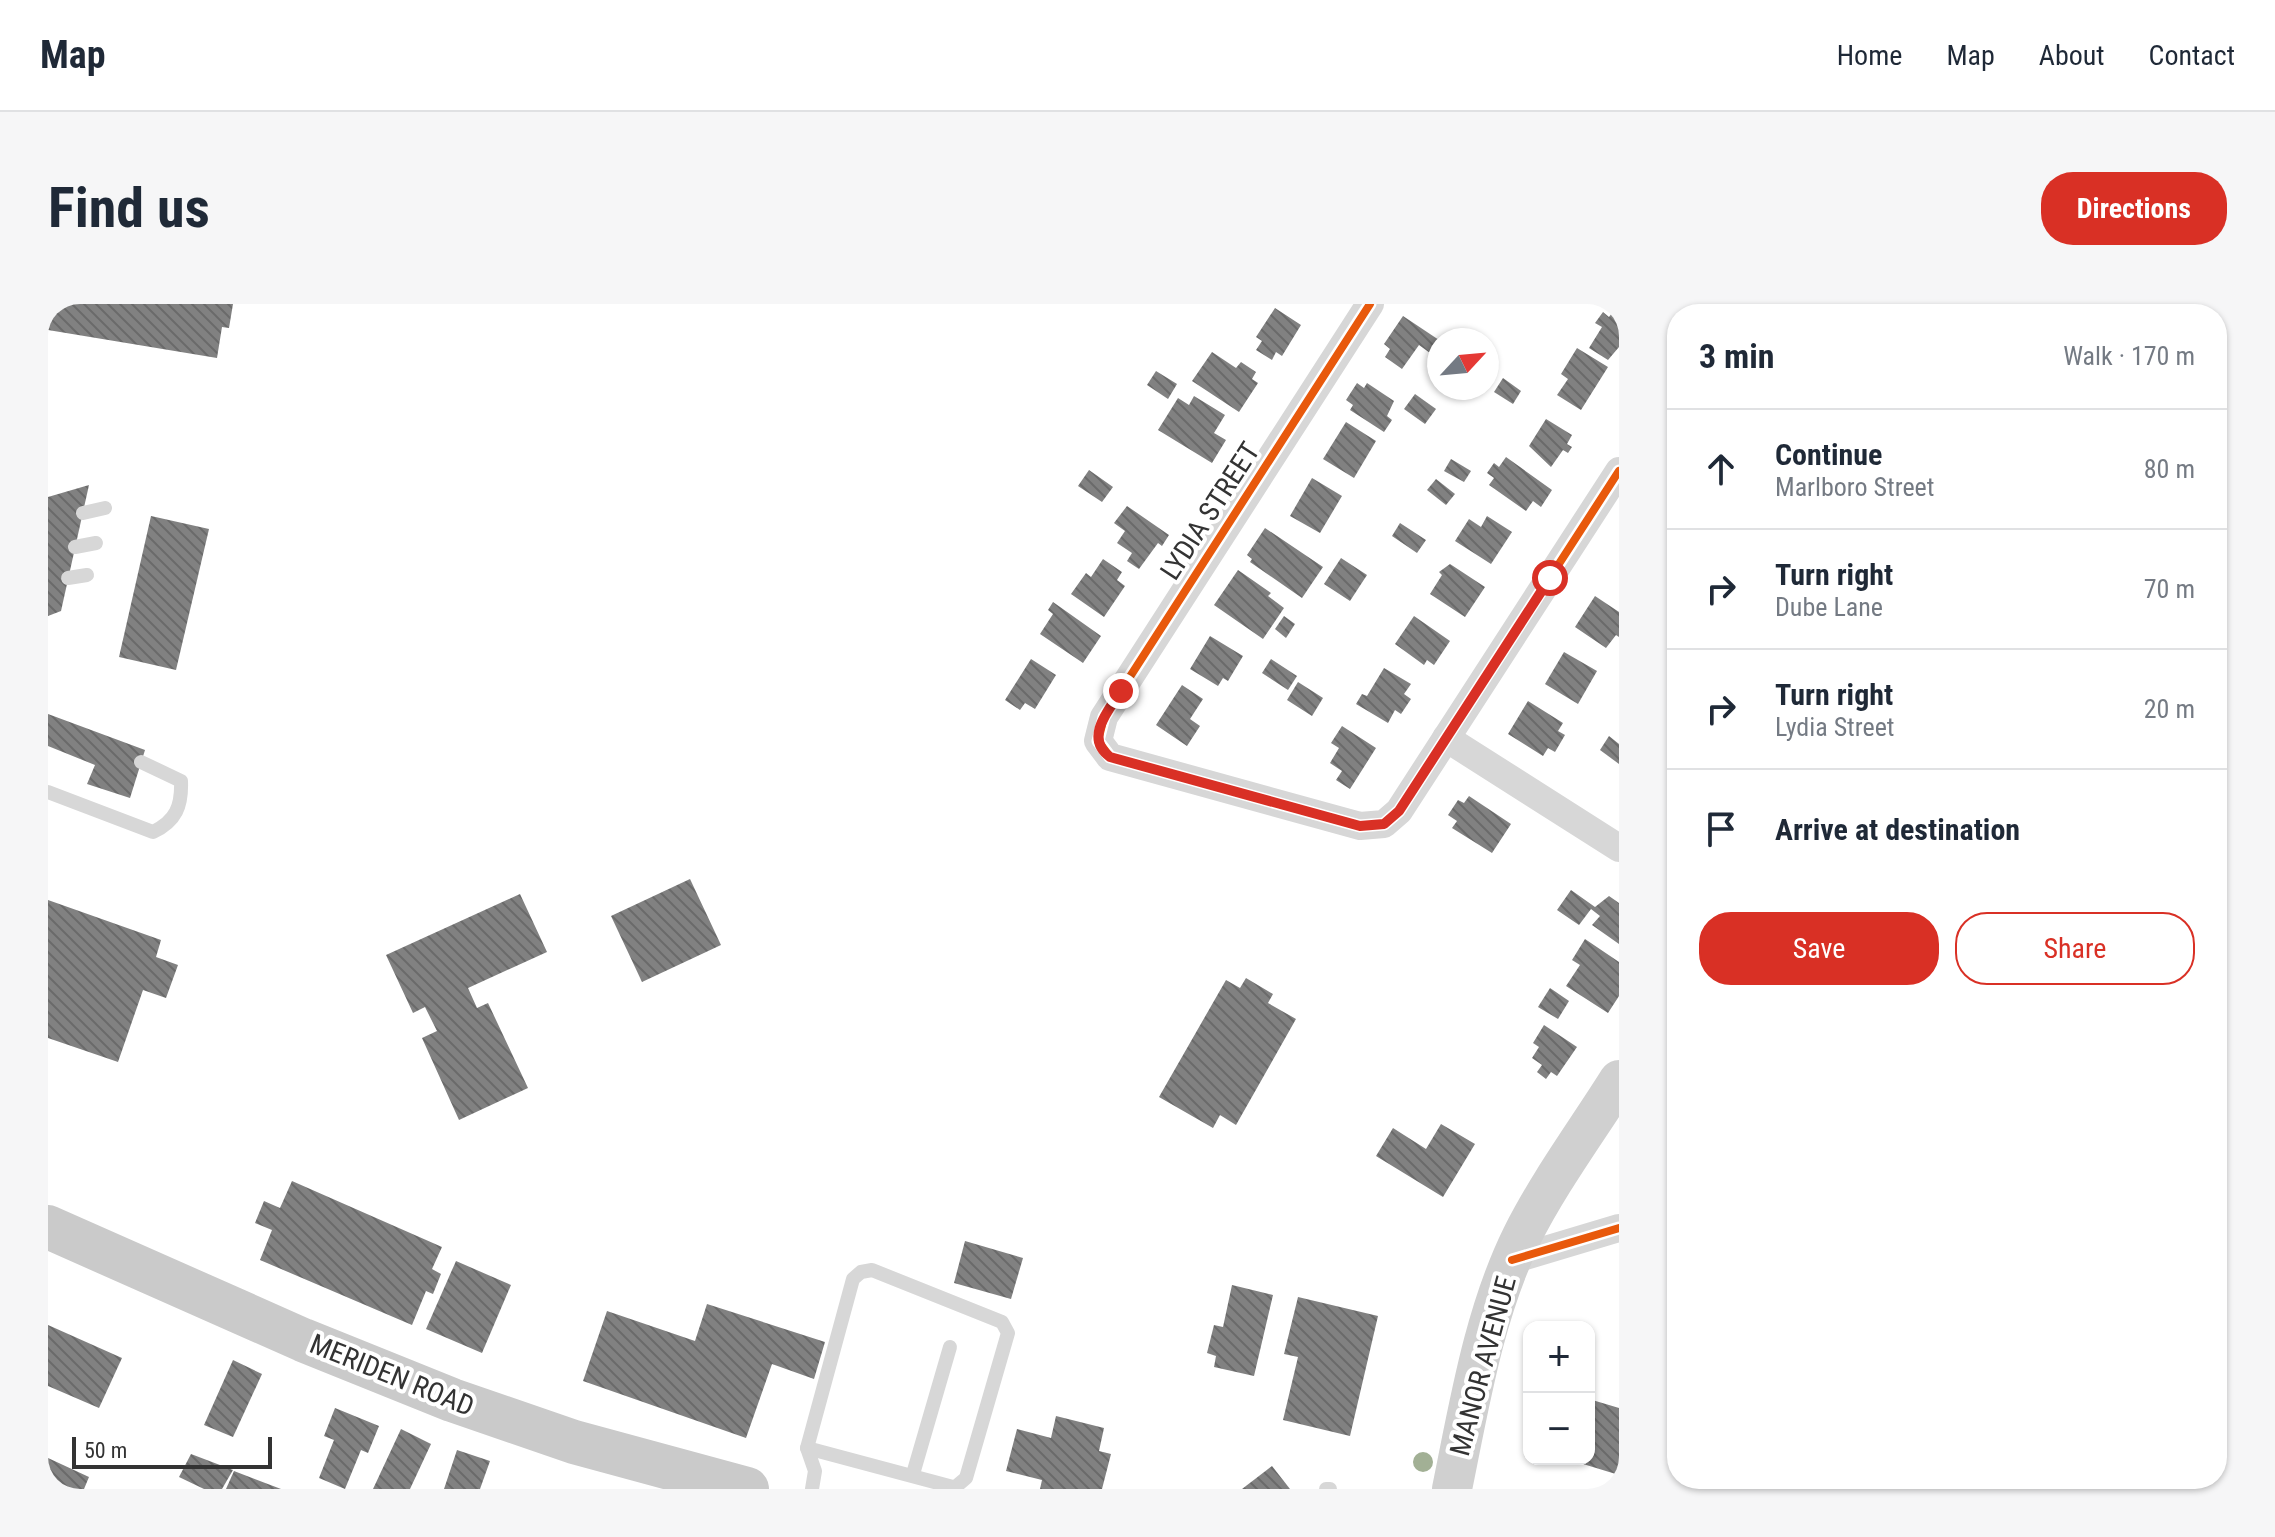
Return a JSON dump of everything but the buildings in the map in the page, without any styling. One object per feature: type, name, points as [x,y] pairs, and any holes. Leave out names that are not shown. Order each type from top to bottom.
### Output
[{"type":"main road","name":"MANOR AVENUE","points":[[1452,1489],[1482,1360],[1512,1260],[1535,1213],[1619,1080]]},
{"type":"main road","name":"MERIDEN ROAD","points":[[48,1227],[274,1327],[452,1400],[574,1442],[747,1489]]},
{"type":"street","name":"LYDIA STREET","points":[[1370,304],[1104,717],[1099,729],[1100,746],[1106,754],[1120,761],[1360,826],[1384,824],[1399,811],[1446,738]]},
{"type":"street","points":[[1619,471],[1446,738],[1619,848]]},
{"type":"street","points":[[1512,1260],[1619,1228]]},
{"type":"lane","points":[[83,513],[105,508]]},
{"type":"lane","points":[[75,547],[96,543]]},
{"type":"lane","points":[[68,578],[87,575]]},
{"type":"lane","points":[[48,792],[153,832],[169,824],[182,803],[181,781],[141,762]]},
{"type":"lane","points":[[807,1448],[913,1474],[953,1488],[966,1478],[1008,1333],[1002,1322],[872,1270],[861,1272],[853,1279],[807,1448],[815,1471],[812,1489]]},
{"type":"lane","points":[[913,1474],[950,1347]]},
{"type":"cycle path","points":[[1370,304],[1104,717],[1098,741],[1110,757],[1360,826],[1384,824],[1399,811],[1619,471]]},
{"type":"cycle path","points":[[1512,1260],[1619,1228]]},
{"type":"route","points":[[1121,691],[1099,729],[1100,746],[1110,757],[1360,826],[1377,827],[1391,820],[1399,811],[1550,578]]}]
